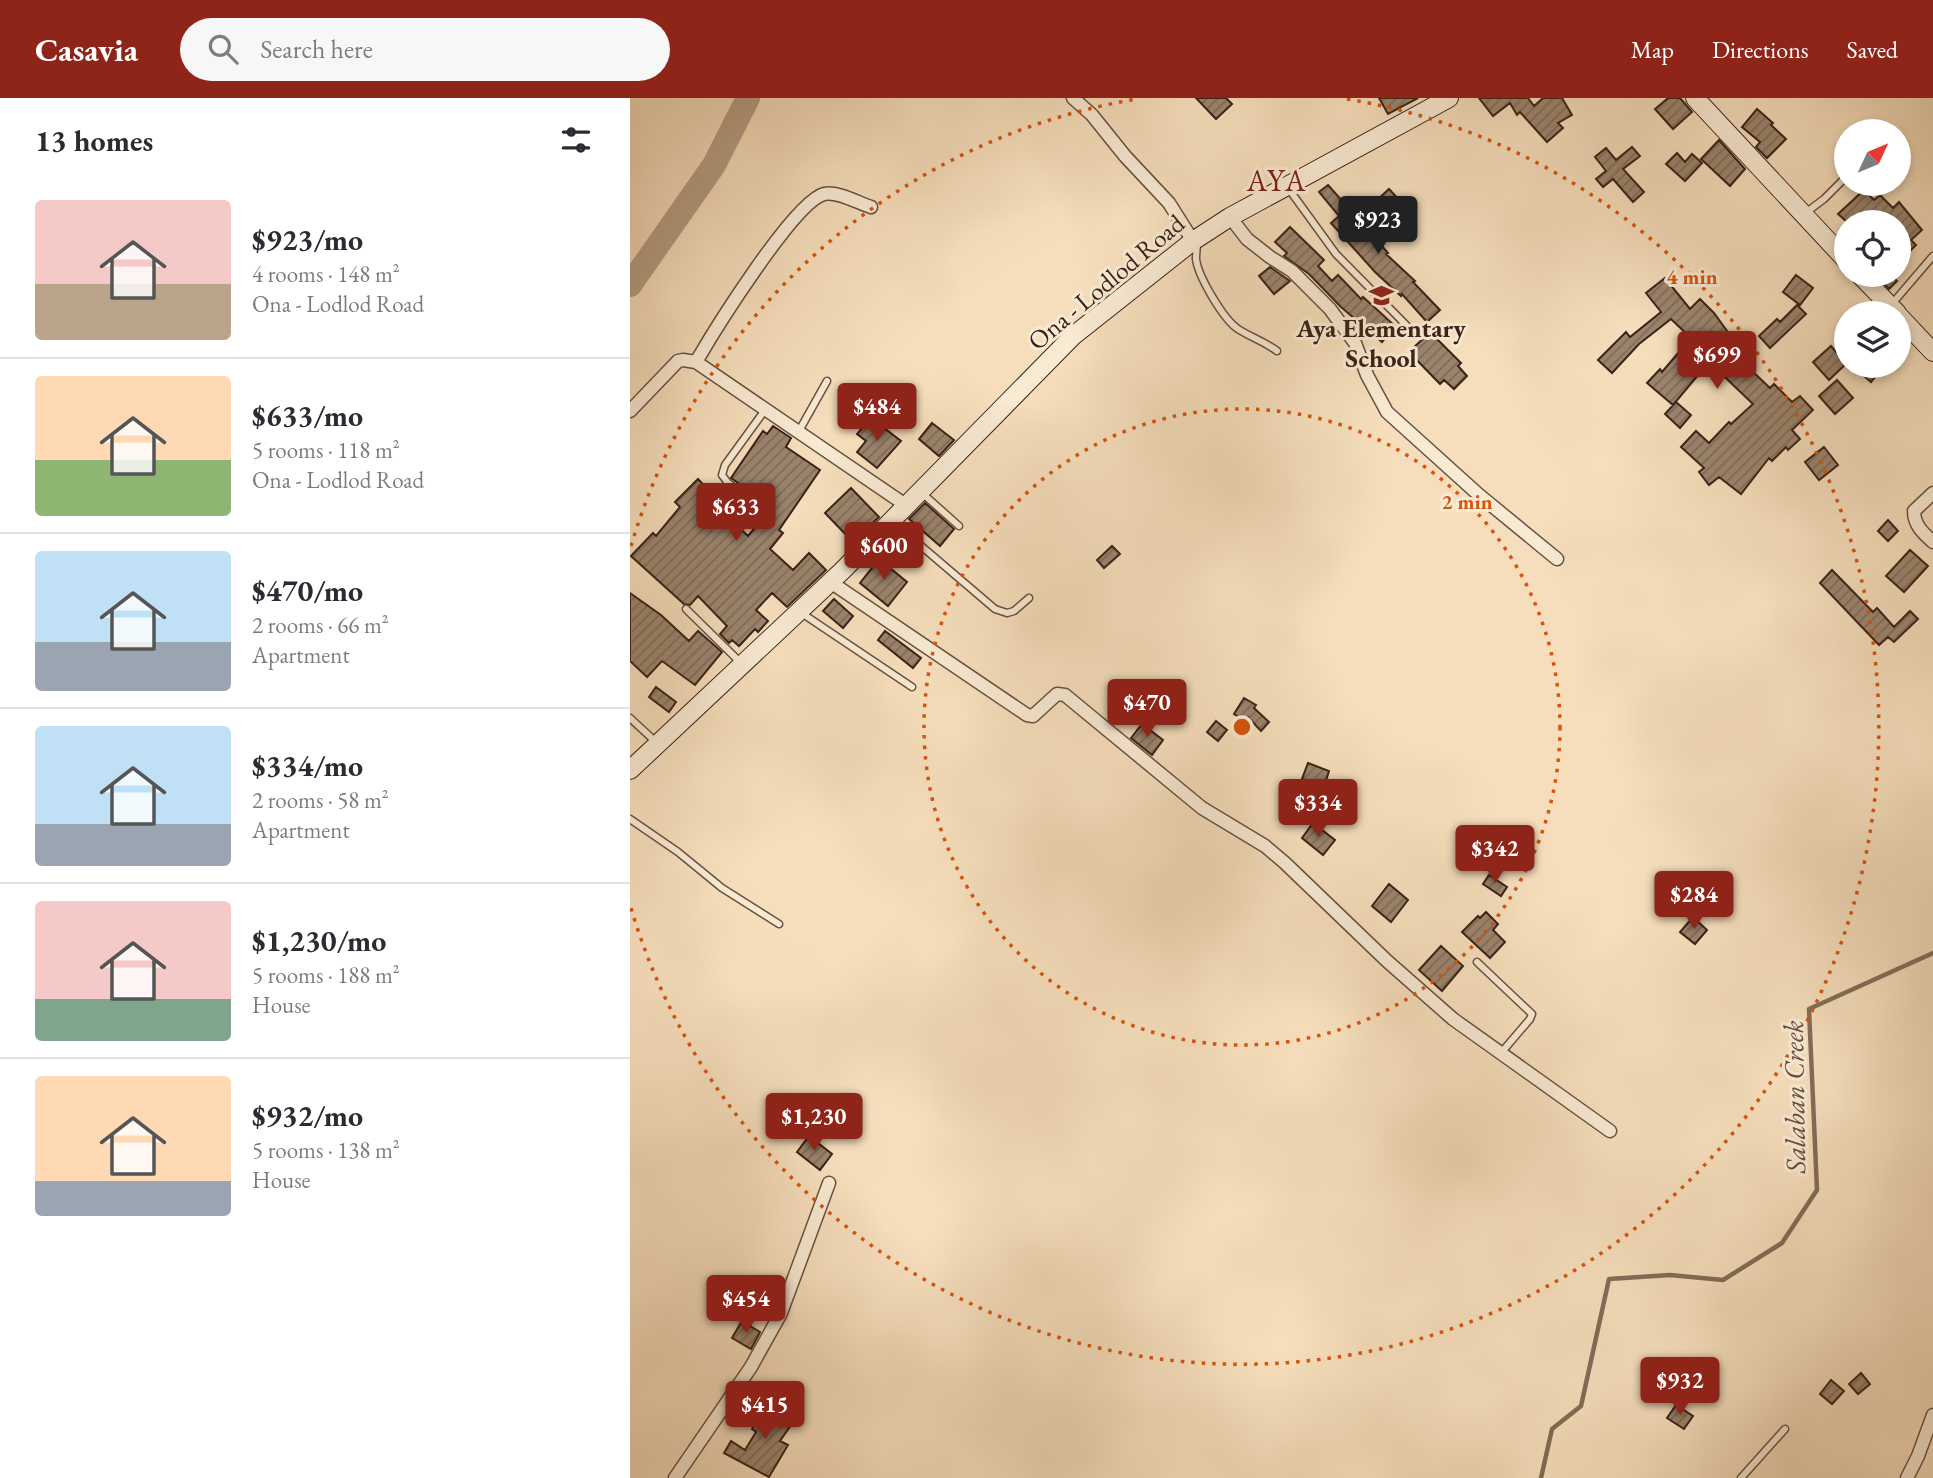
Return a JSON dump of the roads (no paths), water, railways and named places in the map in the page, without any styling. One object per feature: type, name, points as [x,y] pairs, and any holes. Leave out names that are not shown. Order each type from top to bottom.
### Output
[{"type":"main road","name":"Ona - Lodlod Road","points":[[630,770],[892,521],[1073,336],[1195,239],[1230,217],[1449,98]]},
{"type":"main road","points":[[1695,98],[1834,248]]},
{"type":"main road","points":[[1871,287],[1885,301]]},
{"type":"main road","points":[[1911,329],[1933,352]]},
{"type":"street","points":[[1073,98],[1169,203],[1195,239]]},
{"type":"street","points":[[696,362],[733,300],[805,207],[822,194],[871,207]]},
{"type":"street","points":[[1230,217],[1247,239],[1292,271],[1331,309],[1355,343],[1380,401],[1393,419],[1557,559]]},
{"type":"street","points":[[630,411],[678,362],[696,362],[907,506]]},
{"type":"street","points":[[1933,493],[1914,511],[1914,519],[1919,528],[1933,542]]},
{"type":"street","points":[[829,581],[1027,715],[1033,716],[1057,694],[1065,695],[1202,808],[1275,855],[1453,1019],[1610,1131]]},
{"type":"street","points":[[675,1478],[751,1367],[781,1313],[830,1183]]},
{"type":"street","points":[[1907,1478],[1918,1457],[1933,1415]]},
{"type":"lane","points":[[1286,186],[1336,254],[1411,330]]},
{"type":"lane","points":[[1802,215],[1834,189]]},
{"type":"lane","points":[[1195,239],[1196,259],[1201,275],[1215,303],[1239,330],[1262,340],[1277,351]]},
{"type":"lane","points":[[1902,301],[1933,256]]},
{"type":"lane","points":[[798,432],[827,381]]},
{"type":"lane","points":[[760,507],[722,475],[725,464],[765,410]]},
{"type":"lane","points":[[921,491],[959,526]]},
{"type":"lane","points":[[892,521],[995,608],[1007,613],[1014,611],[1029,598]]},
{"type":"lane","points":[[686,609],[742,664]]},
{"type":"lane","points":[[798,610],[912,687]]},
{"type":"lane","points":[[630,718],[658,743]]},
{"type":"lane","points":[[630,819],[678,852],[722,888],[779,924]]},
{"type":"lane","points":[[1478,962],[1531,1014],[1530,1019],[1501,1053]]},
{"type":"lane","points":[[1741,1478],[1785,1429]]},
{"type":"waterway","points":[[630,285],[714,165],[748,98]]},
{"type":"waterway","name":"Salaban Creek","points":[[1541,1478],[1552,1429],[1581,1406],[1609,1279],[1670,1275],[1723,1280],[1782,1243],[1817,1190],[1809,1009],[1933,953]]},
{"type":"place","name":"Aya Elementary School","points":[[1381,296]]},
{"type":"district","name":"AYA","points":[[1277,181]]}]
